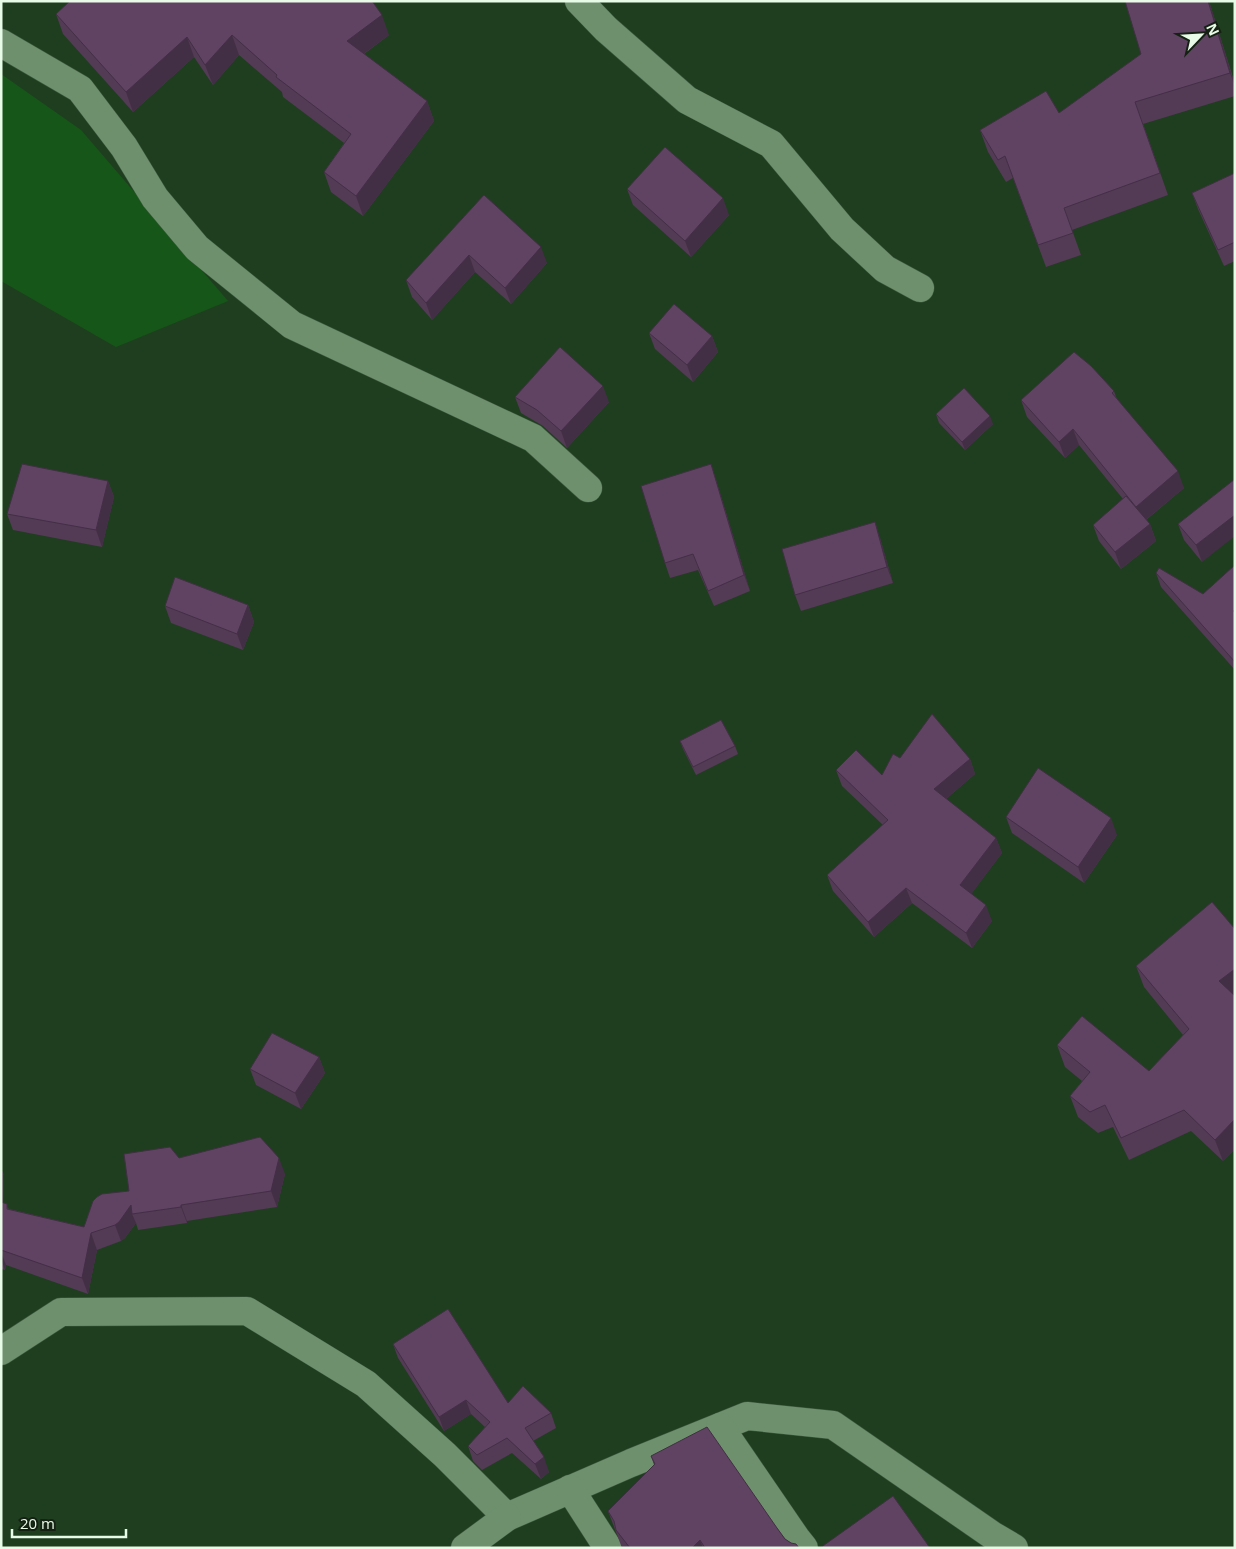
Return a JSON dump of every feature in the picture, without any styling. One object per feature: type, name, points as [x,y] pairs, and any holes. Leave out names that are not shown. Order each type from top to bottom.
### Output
[{"type":"street","points":[[579,1],[606,29],[687,100],[771,144],[842,229],[885,269],[920,288]]},
{"type":"street","points":[[1,43],[80,88],[124,147],[155,198],[197,248],[292,325],[533,438],[588,488]]},
{"type":"street","points":[[1,1351],[61,1312],[247,1311],[366,1384],[445,1455],[507,1517]]},
{"type":"street","points":[[465,1548],[507,1517],[747,1416],[833,1425],[999,1543]]},
{"type":"street","points":[[720,1427],[804,1548]]},
{"type":"street","points":[[570,1489],[608,1548]]},
{"type":"green space","points":[[1,74],[81,130],[228,301],[116,347],[1,281]]},
{"type":"building","points":[[70,1],[372,1],[382,15],[347,41],[427,101],[356,196],[324,172],[351,134],[276,77],[277,75],[232,35],[205,65],[187,37],[126,92],[56,14]]},
{"type":"building","points":[[1125,1],[1208,1],[1230,73],[1135,102],[1160,173],[1064,208],[1073,233],[1038,245],[1005,156],[998,160],[980,130],[1046,91],[1059,113],[1141,54]]},
{"type":"building","points":[[665,147],[723,198],[685,241],[627,189]]},
{"type":"building","points":[[1235,173],[1235,242],[1218,250],[1192,193]]},
{"type":"building","points":[[484,195],[541,247],[505,288],[469,255],[426,303],[406,280]]},
{"type":"building","points":[[674,304],[712,336],[687,365],[649,333]]},
{"type":"building","points":[[560,347],[603,386],[561,431],[537,410],[515,397]]},
{"type":"building","points":[[1074,352],[1091,366],[1114,391],[1112,393],[1178,471],[1136,507],[1073,429],[1059,442],[1021,400]]},
{"type":"building","points":[[964,388],[990,416],[962,442],[936,414]]},
{"type":"building","points":[[22,464],[108,481],[96,530],[7,514]]},
{"type":"building","points":[[711,464],[744,575],[708,591],[693,554],[665,563],[641,486]]},
{"type":"building","points":[[1235,479],[1235,515],[1196,545],[1178,524]]},
{"type":"building","points":[[1126,496],[1150,524],[1115,552],[1093,525]]},
{"type":"building","points":[[875,522],[887,567],[795,595],[782,549]]},
{"type":"building","points":[[1235,565],[1235,610],[1233,611],[1235,612],[1235,662],[1156,573],[1159,568],[1203,594]]},
{"type":"building","points":[[175,577],[248,605],[237,634],[165,606]]},
{"type":"building","points":[[932,714],[970,759],[934,789],[996,838],[960,885],[986,905],[966,933],[906,888],[868,922],[827,875],[888,820],[836,770],[856,750],[882,775],[893,754],[900,758]]},
{"type":"building","points":[[721,720],[735,746],[693,767],[680,741]]},
{"type":"building","points":[[1038,768],[1111,818],[1078,867],[1006,817]]},
{"type":"building","points":[[1212,902],[1235,929],[1235,969],[1219,981],[1235,996],[1235,1119],[1215,1140],[1184,1110],[1121,1138],[1105,1105],[1090,1112],[1070,1096],[1090,1072],[1057,1045],[1082,1016],[1149,1071],[1189,1029],[1136,966]]},
{"type":"building","points":[[272,1033],[319,1057],[295,1093],[250,1069]]},
{"type":"building","points":[[260,1137],[279,1158],[271,1191],[132,1214],[131,1205],[115,1225],[91,1233],[82,1278],[1,1250],[1,1202],[7,1204],[7,1209],[84,1227],[93,1201],[97,1197],[102,1194],[129,1191],[124,1154],[170,1147],[179,1158]]},
{"type":"building","points":[[448,1309],[508,1403],[523,1386],[551,1413],[525,1428],[544,1457],[535,1464],[507,1438],[477,1455],[468,1446],[490,1422],[466,1400],[439,1417],[393,1344]]},
{"type":"building","points":[[707,1427],[785,1539],[796,1544],[799,1548],[705,1548],[700,1540],[692,1548],[630,1548],[616,1530],[614,1521],[608,1511],[655,1464],[651,1456]]},
{"type":"building","points":[[893,1496],[930,1548],[820,1548]]}]
